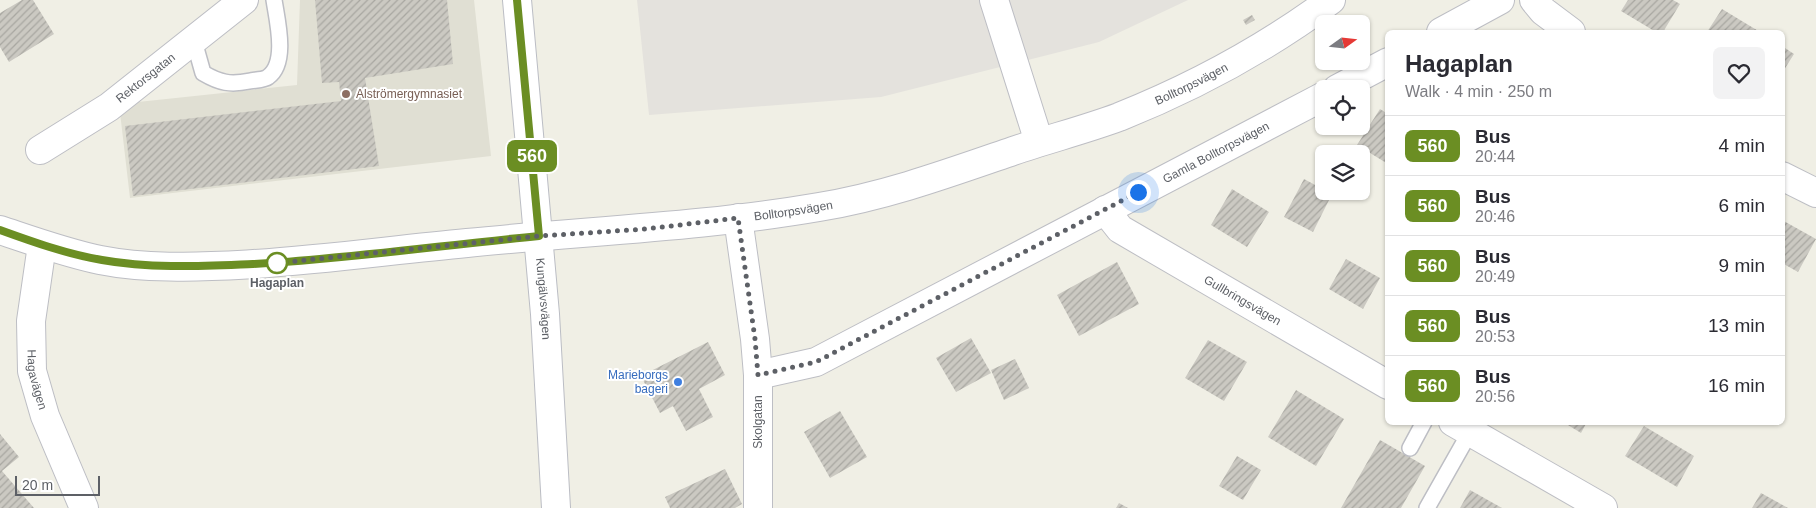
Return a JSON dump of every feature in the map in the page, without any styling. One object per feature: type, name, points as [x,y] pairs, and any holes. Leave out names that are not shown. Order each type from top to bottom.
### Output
[{"type":"street","name":"Rektorsgatan","points":[[40,150],[109,106],[244,0]]},
{"type":"street","name":"Kungälvsvägen","points":[[517,0],[551,388],[556,508]]},
{"type":"street","points":[[994,0],[1039,142]]},
{"type":"street","name":"Bolltorpsvägen","points":[[0,230],[42,245],[100,260],[158,266],[199,267],[320,259],[539,236],[646,229],[738,218],[863,199],[1118,117],[1209,76],[1258,50],[1331,0]]},
{"type":"street","points":[[1445,30],[1500,0]]},
{"type":"street","points":[[1534,0],[1543,11],[1567,30]]},
{"type":"street","points":[[1354,80],[1385,64]]},
{"type":"street","name":"Gamla Bolltorpsvägen","points":[[758,375],[816,362],[1315,101]]},
{"type":"street","points":[[1785,178],[1816,193]]},
{"type":"street","name":"Gullbringsvägen","points":[[1105,210],[1120,230],[1385,383]]},
{"type":"street","name":"Skolgatan","points":[[738,218],[755,339],[758,375],[758,508]]},
{"type":"street","name":"Hagavägen","points":[[42,245],[31,321],[32,371],[45,416],[84,508]]},
{"type":"street","points":[[1462,428],[1603,508]]},
{"type":"lane","points":[[194,41],[203,73],[219,82],[234,84],[268,78],[277,68],[280,43],[274,0]]},
{"type":"lane","points":[[1410,448],[1422,425]]},
{"type":"lane","points":[[1426,508],[1462,428]]},
{"type":"shaded area","name":"Alströmergymnasiet","points":[[300,0],[474,0],[491,156],[130,198],[119,104],[297,85]]},
{"type":"shaded area","points":[[637,0],[1188,0],[1099,42],[881,97],[649,115]]},
{"type":"building","points":[[22,0],[33,0],[54,34],[9,62],[0,47],[0,13]]},
{"type":"building","points":[[315,0],[447,0],[453,64],[365,78],[379,166],[133,196],[125,126],[341,101],[339,82],[322,83]]},
{"type":"building","points":[[1628,0],[1673,0],[1680,4],[1664,30],[1653,30],[1621,11]]},
{"type":"building","points":[[1722,9],[1757,30],[1708,30]]},
{"type":"building","points":[[1252,15],[1255,20],[1246,25],[1243,20]]},
{"type":"building","points":[[1785,48],[1794,54],[1785,68]]},
{"type":"building","points":[[1380,109],[1385,112],[1385,162],[1370,153],[1370,145],[1357,145],[1363,135],[1370,135],[1370,125]]},
{"type":"building","points":[[1304,179],[1315,185],[1315,200],[1329,200],[1313,232],[1284,217]]},
{"type":"building","points":[[1232,189],[1269,212],[1247,247],[1211,225]]},
{"type":"building","points":[[1785,222],[1816,239],[1798,272],[1785,265]]},
{"type":"building","points":[[1346,259],[1380,278],[1363,309],[1329,289]]},
{"type":"building","points":[[1117,262],[1139,304],[1079,336],[1057,295]]},
{"type":"building","points":[[971,338],[991,373],[956,392],[936,358]]},
{"type":"building","points":[[1208,340],[1247,362],[1224,401],[1185,378]]},
{"type":"building","name":"Marieborgs bageri","points":[[708,342],[725,375],[699,389],[713,417],[686,431],[673,406],[660,413],[641,376]]},
{"type":"building","points":[[1015,359],[1029,388],[1004,400],[991,370]]},
{"type":"building","points":[[1296,390],[1344,419],[1316,466],[1268,437]]},
{"type":"building","points":[[840,411],[867,457],[830,478],[804,432]]},
{"type":"building","points":[[1568,425],[1585,425],[1581,433]]},
{"type":"building","points":[[1644,426],[1694,456],[1677,487],[1625,456]]},
{"type":"building","points":[[0,434],[19,457],[2,471],[34,508],[0,508]]},
{"type":"building","points":[[1380,440],[1425,466],[1401,508],[1341,508]]},
{"type":"building","points":[[1237,456],[1261,470],[1243,500],[1219,486]]},
{"type":"building","points":[[725,469],[742,504],[735,508],[670,508],[665,497]]},
{"type":"building","points":[[1470,490],[1502,508],[1460,508]]},
{"type":"building","points":[[1761,493],[1788,508],[1752,508]]},
{"type":"building","points":[[1119,503],[1128,508],[1116,508]]},
{"type":"bus line","name":"560","points":[[0,230],[42,245],[100,260],[128,264],[199,267],[277,263],[539,236],[517,0]]},
{"type":"place","name":"Alströmergymnasiet","points":[[346,94]]},
{"type":"place","name":"Hagaplan","points":[[277,263]]},
{"type":"place","name":"Marieborgs bageri","points":[[678,382]]},
{"type":"route","points":[[277,263],[539,236],[646,229],[738,218],[755,339],[758,375],[785,371],[816,362],[1138,192]]}]
